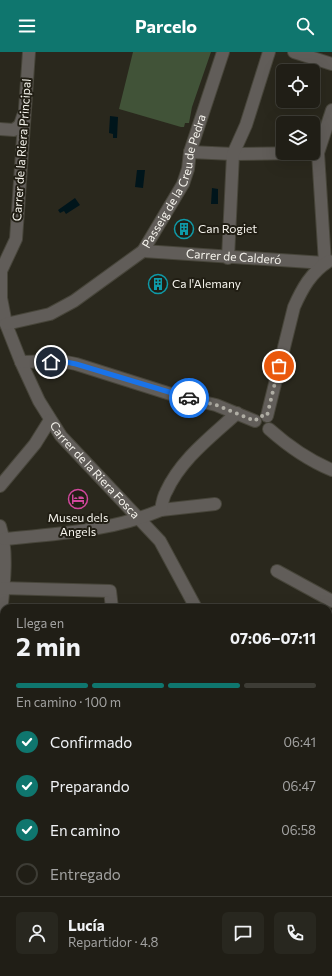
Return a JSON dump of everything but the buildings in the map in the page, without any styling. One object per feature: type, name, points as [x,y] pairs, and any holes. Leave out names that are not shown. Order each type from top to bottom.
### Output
[{"type":"street","name":"Carrer de la Riera Principal","points":[[1,269],[16,239],[21,146],[29,52]]},
{"type":"street","name":"Passeig de la Creu de Pedra","points":[[6,324],[50,314],[74,301],[143,251],[183,184],[188,169],[190,152],[223,52]]},
{"type":"street","points":[[228,258],[233,154],[246,125],[269,52]]},
{"type":"street","points":[[294,52],[332,64]]},
{"type":"street","points":[[320,142],[332,110]]},
{"type":"street","points":[[0,129],[14,130],[20,125],[24,113]]},
{"type":"street","points":[[14,130],[21,146]]},
{"type":"street","points":[[190,152],[233,154],[276,153]]},
{"type":"street","points":[[269,429],[271,422],[267,416],[294,307],[301,291],[310,278],[329,261],[317,160]]},
{"type":"street","points":[[0,254],[12,248]]},
{"type":"street","name":"Carrer de Calderó","points":[[143,251],[301,262],[329,261]]},
{"type":"street","points":[[301,262],[308,270],[310,278]]},
{"type":"street","name":"Carrer de la Riera Fosca","points":[[1,269],[1,298],[6,324],[39,401],[61,436],[160,541],[194,604]]},
{"type":"street","points":[[21,362],[61,361],[76,364],[177,396],[216,405],[255,421]]},
{"type":"street","points":[[161,510],[166,492],[190,456],[237,413]]},
{"type":"street","points":[[255,421],[260,416],[267,416]]},
{"type":"street","points":[[0,486],[35,444],[50,420]]},
{"type":"street","points":[[255,421],[255,426],[261,431],[266,431],[269,429]]},
{"type":"street","points":[[269,429],[279,438],[308,457],[332,470]]},
{"type":"street","points":[[4,539],[74,533],[140,519],[161,510],[215,504]]},
{"type":"street","points":[[0,526],[4,539],[1,604]]},
{"type":"street","points":[[277,571],[332,601]]},
{"type":"street","points":[[2,588],[110,591],[112,604]]},
{"type":"green space","points":[[133,52],[211,52],[192,107],[189,123],[185,123],[184,127],[119,109]]},
{"type":"water","points":[[110,116],[118,117],[117,138],[113,138],[113,134],[109,133]]},
{"type":"water","points":[[137,170],[145,170],[143,188],[135,187]]},
{"type":"water","points":[[212,188],[218,189],[218,204],[211,204]]},
{"type":"water","points":[[75,198],[80,205],[66,214],[64,211],[60,213],[58,210]]},
{"type":"way so far","points":[[189,398],[216,405],[255,421],[260,416],[267,416],[279,366]]},
{"type":"place","name":"Can Rogiet","points":[[184,229]]},
{"type":"place","name":"Ca l'Alemany","points":[[158,284]]},
{"type":"place","name":"Museu dels Angels","points":[[78,499]]},
{"type":"route","points":[[51,362],[61,361],[76,364],[177,396],[189,398]]}]
